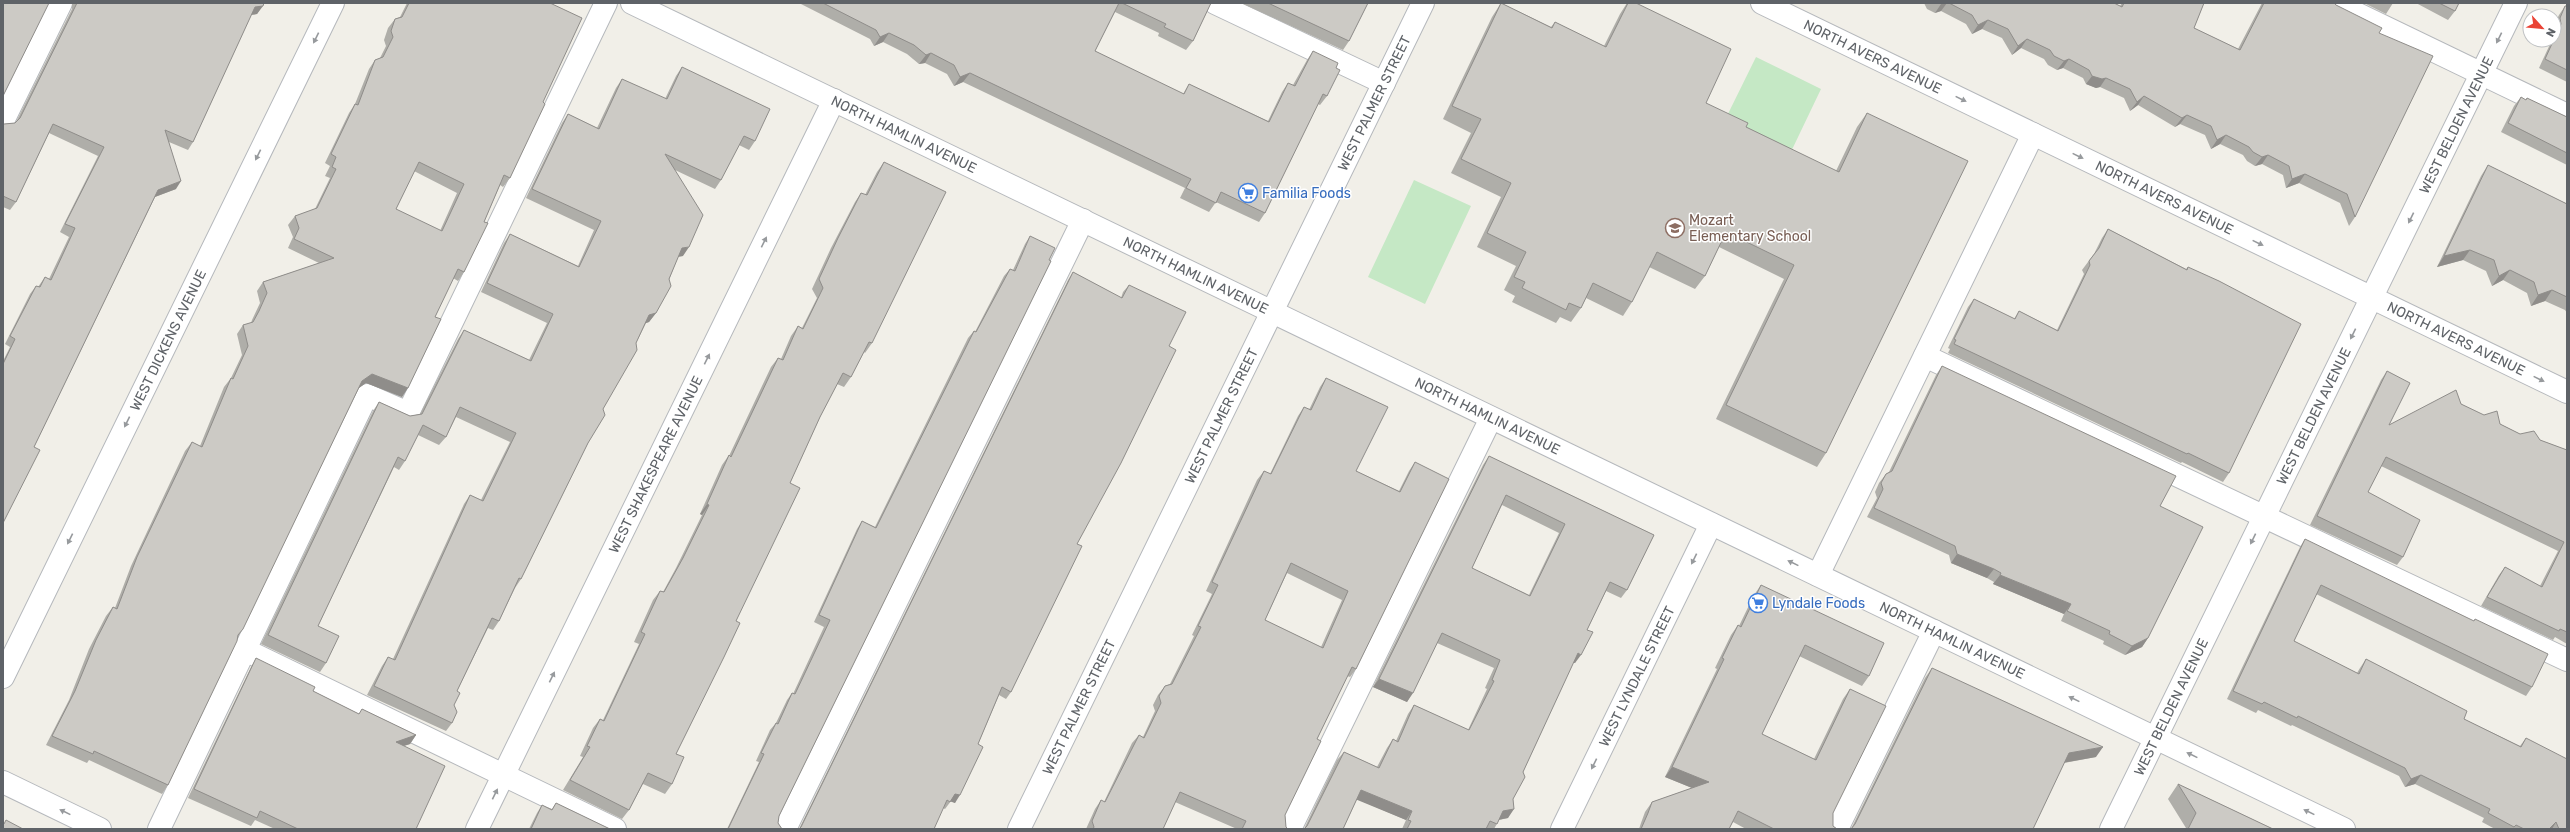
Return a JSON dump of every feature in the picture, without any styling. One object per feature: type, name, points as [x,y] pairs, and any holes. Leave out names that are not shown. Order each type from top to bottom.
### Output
[{"type":"street","points":[[3,121],[61,3]]},
{"type":"street","name":"WEST DICKENS AVENUE","points":[[3,677],[333,3]]},
{"type":"street","points":[[159,829],[243,649],[367,395],[408,413],[606,3]]},
{"type":"street","name":"NORTH HAMLIN AVENUE","points":[[632,3],[2344,829]]},
{"type":"street","points":[[1215,3],[1384,83]]},
{"type":"street","name":"WEST PALMER STREET","points":[[1019,829],[1423,3]]},
{"type":"street","name":"NORTH AVERS AVENUE","points":[[1762,3],[2567,392]]},
{"type":"street","points":[[2334,3],[2567,116]]},
{"type":"street","name":"WEST BELDEN AVENUE","points":[[2111,829],[2516,3]]},
{"type":"street","name":"WEST SHAKESPEARE AVENUE","points":[[477,829],[834,100]]},
{"type":"street","points":[[1818,575],[2033,134]]},
{"type":"street","points":[[785,829],[1083,220]]},
{"type":"street","points":[[1925,356],[2567,660]]},
{"type":"street","points":[[1290,829],[1491,418]]},
{"type":"street","name":"WEST LYNDALE STREET","points":[[1562,829],[1711,524]]},
{"type":"street","points":[[1837,829],[1934,631]]},
{"type":"street","points":[[243,649],[615,829]]},
{"type":"street","points":[[3,782],[100,829]]},
{"type":"green space","points":[[1756,57],[1821,89],[1788,158],[1722,126]]},
{"type":"green space","points":[[1414,180],[1471,206],[1425,304],[1368,277]]},
{"type":"building","points":[[3,3],[49,3],[3,96]]},
{"type":"building","points":[[77,3],[264,3],[263,6],[255,7],[193,142],[165,130],[181,181],[158,190],[34,447],[40,450],[3,523],[3,364],[15,339],[10,336],[36,286],[40,287],[45,277],[51,280],[75,228],[65,224],[104,147],[53,124],[16,202],[3,196],[3,124],[15,123],[20,118]]},
{"type":"building","points":[[409,3],[550,3],[582,18],[543,102],[545,104],[510,178],[504,175],[484,222],[488,223],[464,272],[458,269],[435,317],[441,319],[408,388],[372,374],[362,381],[243,629],[238,635],[237,641],[168,785],[94,751],[93,754],[52,736],[75,691],[96,640],[113,607],[117,609],[137,557],[192,442],[202,447],[231,378],[233,379],[248,346],[243,325],[253,322],[259,311],[267,293],[263,282],[334,258],[294,239],[299,228],[295,216],[317,208],[336,169],[332,167],[336,157],[331,154],[355,104],[358,105],[375,60],[383,57],[393,37],[391,31],[395,19],[402,17]],"holes":[[[419,162],[464,184],[442,231],[396,209]]]},
{"type":"building","points":[[823,3],[1119,3],[1095,51],[1184,94],[1189,84],[1269,122],[1288,83],[1295,86],[1313,51],[1338,63],[1336,68],[1340,70],[1327,96],[1323,94],[1265,213],[1221,192],[1216,203],[1186,188],[1191,179],[970,73],[960,77],[954,65],[931,53],[926,55],[914,45],[889,33],[880,37],[876,30]]},
{"type":"building","points":[[1122,3],[1211,3],[1193,41],[1164,27],[1166,24]]},
{"type":"building","points":[[1268,3],[1368,3],[1349,41]]},
{"type":"building","points":[[1501,3],[1552,28],[1555,22],[1606,47],[1628,3],[1636,3],[1731,49],[1706,103],[1748,123],[1746,127],[1839,172],[1867,113],[1968,161],[1826,453],[1726,405],[1794,265],[1726,232],[1705,276],[1657,252],[1632,302],[1593,283],[1581,308],[1569,303],[1566,310],[1522,288],[1525,282],[1514,277],[1526,252],[1487,233],[1511,183],[1461,159],[1481,119],[1452,106]]},
{"type":"building","points":[[1949,3],[2114,3],[2122,7],[2124,3],[2204,3],[2194,28],[2240,50],[2264,3],[2334,3],[2382,28],[2379,33],[2433,56],[2355,217],[2347,194],[2305,174],[2292,179],[2289,166],[2268,155],[2262,157],[2253,152],[2249,147],[2226,135],[2217,140],[2211,126],[2187,115],[2182,118],[2144,96],[2137,102],[2130,89],[2106,78],[2102,79],[2092,76],[2089,70],[2069,59],[2064,61],[2054,56],[2050,50],[2027,39],[2018,46],[2008,29],[1988,20],[1978,25],[1972,15]]},
{"type":"building","points":[[2439,3],[2459,3],[2455,11]]},
{"type":"building","points":[[2565,6],[2567,6],[2567,70],[2545,59],[2550,48],[2562,48],[2562,13]]},
{"type":"building","points":[[682,67],[770,109],[755,141],[744,136],[721,180],[665,154],[703,215],[689,247],[682,248],[669,279],[671,286],[656,313],[649,315],[636,343],[637,350],[603,409],[605,415],[588,443],[521,579],[519,578],[499,621],[492,618],[457,691],[460,693],[454,705],[457,712],[452,723],[374,686],[388,657],[395,660],[470,495],[483,501],[516,433],[460,407],[446,437],[423,425],[405,461],[398,457],[318,626],[339,636],[326,663],[268,635],[379,402],[410,416],[422,414],[464,330],[531,361],[553,314],[487,283],[510,234],[579,267],[601,221],[532,189],[568,114],[599,129],[622,79],[667,99]]},
{"type":"building","points":[[2521,97],[2526,100],[2527,98],[2567,117],[2567,153],[2508,123]]},
{"type":"building","points":[[884,162],[946,192],[872,343],[869,342],[851,377],[843,373],[820,417],[790,483],[800,488],[736,621],[740,623],[676,754],[684,757],[672,784],[648,773],[629,810],[570,780],[590,747],[587,746],[600,719],[604,721],[645,634],[641,632],[660,591],[664,592],[683,558],[709,505],[707,504],[729,455],[731,457],[778,358],[783,360],[798,326],[803,329],[823,288],[819,279],[838,238],[861,193],[867,195]]},
{"type":"building","points":[[2488,165],[2567,204],[2567,297],[2552,290],[2538,295],[2534,282],[2510,270],[2499,276],[2494,260],[2470,250],[2444,256]]},
{"type":"building","points":[[2108,229],[2187,270],[2188,267],[2219,281],[2301,324],[2229,473],[1954,344],[1956,340],[1954,339],[1974,299],[2015,319],[2019,311],[2058,331],[2090,265],[2089,261],[2099,248]]},
{"type":"building","points":[[1030,236],[1055,248],[1049,260],[1051,261],[779,816],[778,823],[782,829],[728,829],[764,754],[761,753],[776,723],[778,724],[792,693],[795,694],[830,620],[819,615],[862,521],[876,528],[974,331],[976,332],[1010,269],[1015,271]]},
{"type":"building","points":[[1073,272],[1122,298],[1129,285],[1186,312],[1169,346],[1176,350],[1121,463],[1077,544],[1082,546],[1011,692],[1002,687],[978,744],[983,747],[960,795],[955,794],[950,802],[947,800],[934,829],[799,829],[801,827]]},
{"type":"building","points":[[1942,366],[2176,476],[2160,506],[2203,527],[2148,638],[2132,646],[2109,634],[2110,631],[2067,611],[2071,604],[2000,575],[2001,573],[1994,569],[1957,554],[1955,546],[1874,508],[1883,489],[1881,483],[1886,474],[1892,471]]},
{"type":"building","points":[[2387,371],[2410,383],[2389,425],[2456,390],[2461,404],[2484,415],[2497,411],[2500,424],[2520,434],[2534,431],[2540,440],[2567,450],[2567,632],[2560,629],[2559,631],[2487,597],[2505,567],[2542,587],[2564,542],[2386,457],[2368,492],[2420,520],[2403,557],[2317,516]]},
{"type":"building","points":[[1326,378],[1388,407],[1356,471],[1400,492],[1415,462],[1449,479],[1356,669],[1352,667],[1317,739],[1321,741],[1285,815],[1286,827],[1288,829],[1242,829],[1246,821],[1180,792],[1163,829],[1093,829],[1094,827],[1092,821],[1101,800],[1105,802],[1139,735],[1144,738],[1161,703],[1159,696],[1165,686],[1172,684],[1201,627],[1198,626],[1218,585],[1212,582],[1264,471],[1271,474],[1304,407],[1311,410]],"holes":[[[1291,563],[1348,591],[1323,648],[1265,620]]]},
{"type":"building","points":[[1489,456],[1654,535],[1627,590],[1610,582],[1587,630],[1593,632],[1581,655],[1578,653],[1523,772],[1525,777],[1513,799],[1514,809],[1503,811],[1497,824],[1490,821],[1486,829],[1407,829],[1411,821],[1408,820],[1412,811],[1361,790],[1343,829],[1304,829],[1307,826],[1344,752],[1379,768],[1393,739],[1398,742],[1414,705],[1469,730],[1494,681],[1492,680],[1500,660],[1442,633],[1413,693],[1379,679]],"holes":[[[1506,495],[1565,524],[1530,596],[1472,568]]]},
{"type":"building","points":[[2305,539],[2474,621],[2475,619],[2548,654],[2532,687],[2321,585],[2294,641],[2359,674],[2366,659],[2467,711],[2464,719],[2521,747],[2526,738],[2567,759],[2567,829],[2559,829],[2556,822],[2549,829],[2524,829],[2516,825],[2514,827],[2488,813],[2490,809],[2421,775],[2411,779],[2405,768],[2298,716],[2297,718],[2264,702],[2262,704],[2233,691]]},
{"type":"building","points":[[1761,585],[1884,643],[1869,676],[1805,645],[1762,734],[1816,760],[1850,689],[1886,706],[1833,813],[1833,826],[1837,829],[1774,829],[1738,811],[1729,829],[1641,829],[1652,802],[1709,782],[1672,767],[1724,659],[1722,658],[1738,625],[1741,627]]},
{"type":"building","points":[[256,658],[315,687],[313,691],[359,714],[362,709],[416,735],[396,742],[445,766],[416,829],[298,829],[260,811],[257,818],[194,789]]},
{"type":"building","points":[[1932,668],[2103,747],[2069,753],[2033,829],[1851,829],[1855,824]]},
{"type":"building","points":[[2178,784],[2273,829],[2188,829],[2196,813]]},
{"type":"building","points":[[556,803],[610,829],[531,829],[542,805],[552,810]]},
{"type":"building","points":[[6,820],[23,829],[3,829],[3,823],[4,824]]},
{"type":"place","name":"Familia Foods","points":[[1248,193]]},
{"type":"place","name":"Mozart Elementary School","points":[[1675,228]]},
{"type":"place","name":"Lyndale Foods","points":[[1758,603]]}]
